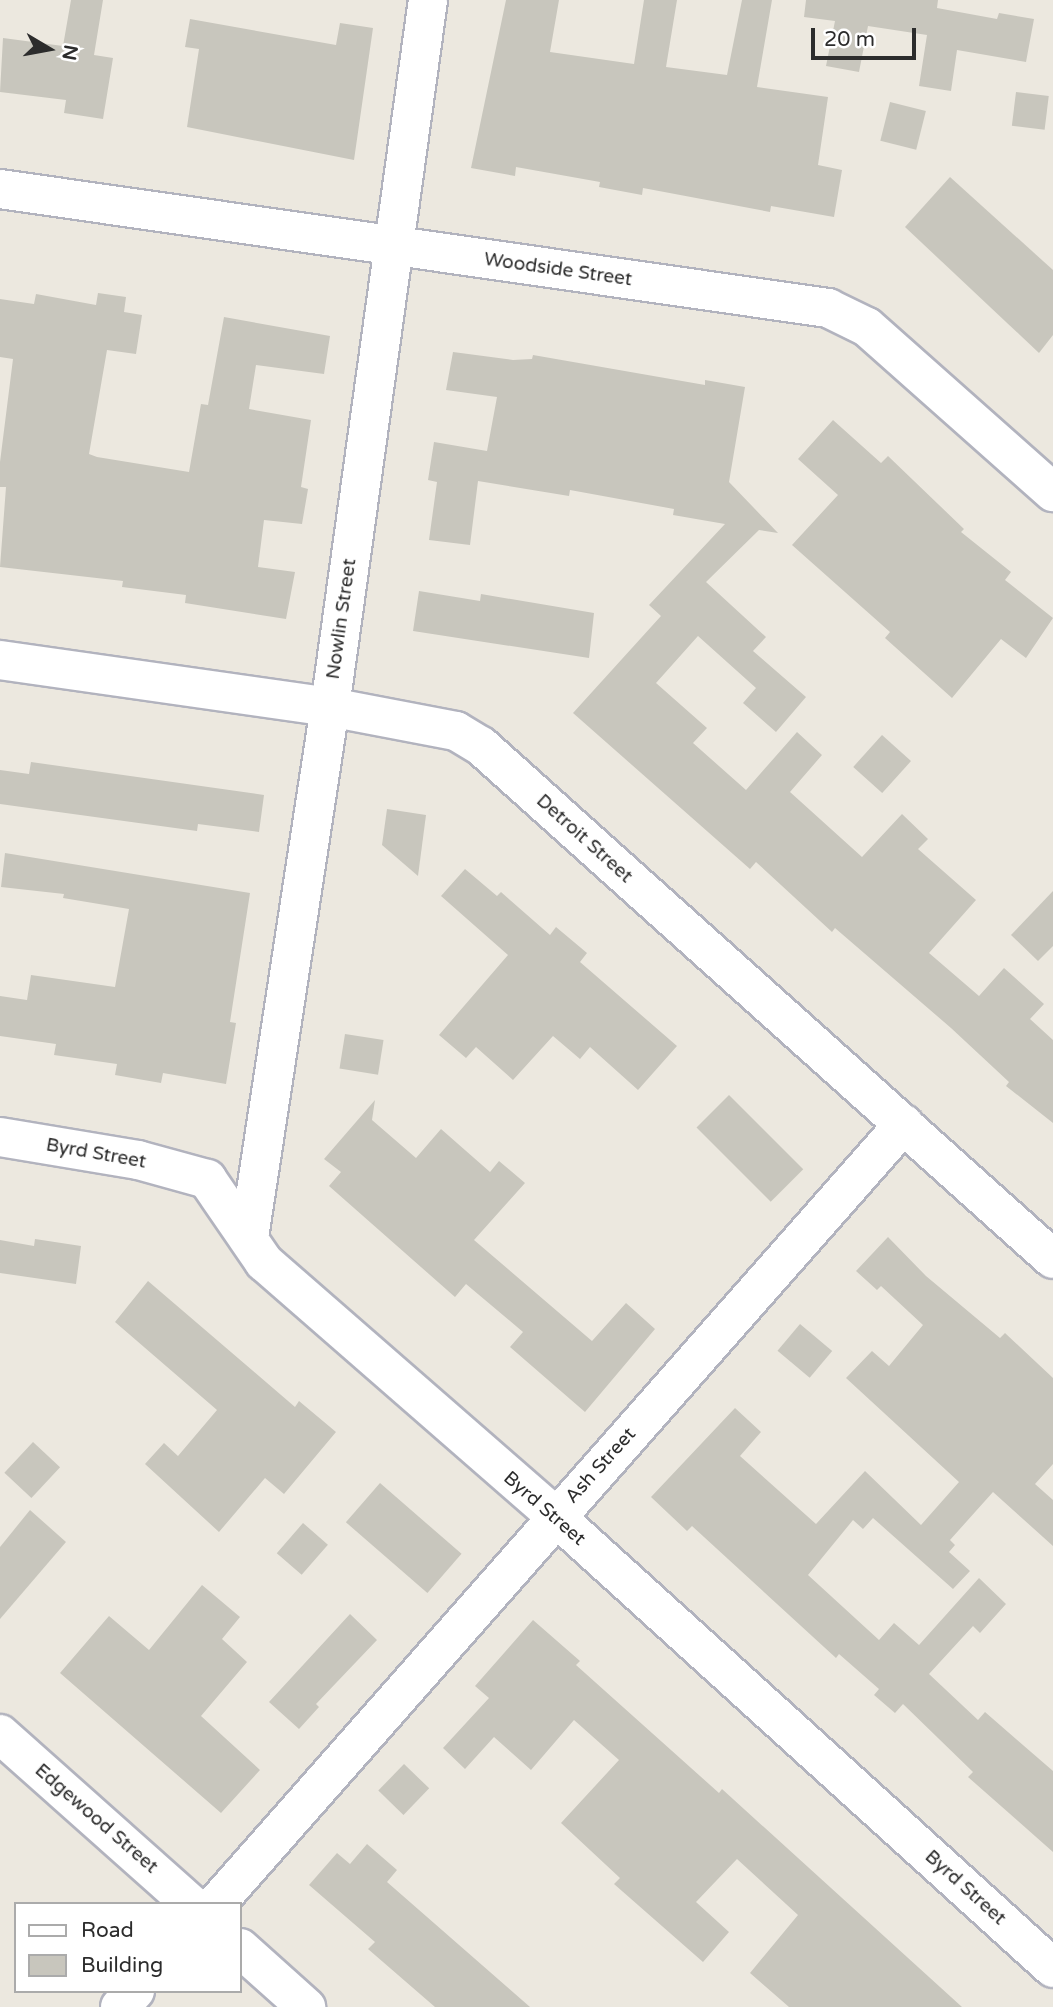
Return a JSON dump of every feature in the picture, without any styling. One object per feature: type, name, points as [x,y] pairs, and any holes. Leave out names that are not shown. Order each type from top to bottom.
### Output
[{"type":"street","name":"Nowlin Street","points":[[249,1237],[330,707],[396,247],[428,0]]},
{"type":"street","name":"Woodside Street","points":[[0,189],[828,308],[867,327],[1053,492]]},
{"type":"street","name":"Detroit Street","points":[[0,660],[330,707],[456,731],[481,746],[1053,1259]]},
{"type":"street","name":"Ash Street","points":[[218,1902],[904,1124]]},
{"type":"street","name":"Byrd Street","points":[[0,1137],[138,1160],[207,1179],[264,1262],[296,1293],[556,1517],[1053,1968]]},
{"type":"street","name":"Edgewood Street","points":[[0,1734],[189,1902]]},
{"type":"street","points":[[242,1950],[306,2007]]},
{"type":"street","points":[[120,2007],[133,1993]]},
{"type":"building","points":[[71,0],[103,0],[94,55],[113,58],[103,119],[64,113],[66,100],[0,92],[3,38],[63,46]]},
{"type":"building","points":[[506,0],[559,0],[550,52],[634,64],[644,0],[677,0],[666,67],[727,75],[742,0],[772,0],[757,87],[828,97],[818,165],[842,170],[834,217],[771,206],[770,212],[643,188],[642,195],[599,187],[600,182],[516,167],[515,176],[471,168]]},
{"type":"building","points":[[806,0],[938,0],[937,8],[997,19],[999,13],[1034,19],[1026,62],[957,50],[951,91],[919,86],[927,35],[868,26],[859,72],[826,66],[835,21],[804,17]]},
{"type":"building","points":[[190,19],[336,45],[340,23],[373,28],[354,160],[187,127],[199,49],[185,47]]},
{"type":"building","points":[[1016,92],[1049,96],[1045,130],[1012,126]]},
{"type":"building","points":[[890,102],[926,111],[916,150],[880,141]]},
{"type":"building","points":[[950,177],[1053,270],[1053,335],[1039,353],[905,227]]},
{"type":"building","points":[[98,293],[126,297],[124,312],[142,315],[136,354],[107,350],[89,454],[97,457],[189,472],[201,404],[208,405],[224,317],[330,336],[324,374],[256,365],[249,409],[311,420],[301,487],[308,489],[302,524],[264,520],[258,567],[295,572],[286,619],[185,603],[186,595],[122,587],[123,581],[0,567],[6,487],[0,487],[0,462],[13,359],[0,357],[0,299],[34,304],[36,294],[96,305]]},
{"type":"building","points":[[453,352],[513,360],[532,359],[533,355],[705,385],[705,380],[745,387],[729,482],[778,533],[759,530],[706,582],[766,637],[753,651],[806,697],[776,732],[743,703],[756,688],[698,636],[656,683],[707,728],[693,743],[746,790],[797,732],[822,755],[790,792],[862,857],[902,814],[928,839],[918,849],[976,900],[929,953],[979,996],[1004,968],[1044,1004],[1030,1019],[1053,1040],[1053,1123],[1006,1086],[1009,1082],[951,1028],[835,928],[832,932],[756,862],[750,869],[573,713],[661,616],[649,605],[725,524],[673,515],[674,509],[570,490],[569,496],[478,481],[470,545],[429,540],[437,482],[428,480],[434,442],[487,451],[497,397],[446,390]]},
{"type":"building","points":[[833,420],[881,463],[888,456],[964,529],[961,532],[1011,572],[1005,580],[1053,618],[1026,658],[1001,639],[952,698],[885,638],[890,632],[792,545],[838,495],[798,459]]},
{"type":"building","points":[[419,591],[480,601],[481,594],[594,613],[589,658],[413,631]]},
{"type":"building","points":[[882,735],[911,761],[882,793],[853,767]]},
{"type":"building","points":[[31,762],[264,795],[259,832],[198,824],[197,831],[0,804],[0,770],[29,774]]},
{"type":"building","points":[[387,809],[426,815],[418,876],[382,845]]},
{"type":"building","points":[[5,853],[250,893],[230,1022],[236,1023],[226,1084],[163,1073],[161,1083],[115,1075],[117,1064],[54,1055],[56,1044],[0,1036],[0,996],[27,1000],[31,975],[115,987],[129,909],[63,898],[64,894],[1,887]]},
{"type":"building","points":[[465,869],[497,896],[501,892],[550,935],[556,927],[587,953],[580,962],[677,1046],[638,1090],[590,1047],[580,1059],[553,1036],[513,1080],[476,1047],[466,1058],[439,1035],[508,955],[441,896]]},
{"type":"building","points":[[1053,891],[1053,946],[1038,961],[1011,935]]},
{"type":"building","points":[[345,1034],[384,1040],[378,1075],[340,1069]]},
{"type":"building","points":[[729,1095],[803,1169],[771,1202],[696,1128]]},
{"type":"building","points":[[375,1100],[372,1120],[416,1158],[441,1129],[490,1172],[499,1161],[525,1183],[474,1240],[592,1341],[626,1303],[655,1329],[585,1412],[510,1347],[523,1332],[466,1284],[455,1297],[329,1186],[341,1172],[324,1159]]},
{"type":"building","points":[[888,1237],[926,1276],[1000,1338],[1005,1333],[1053,1378],[1053,1464],[1035,1484],[1053,1500],[1053,1546],[993,1492],[950,1540],[955,1545],[949,1552],[970,1571],[953,1589],[873,1518],[863,1529],[853,1520],[808,1575],[879,1640],[894,1623],[919,1645],[979,1578],[1006,1604],[980,1633],[973,1626],[929,1674],[978,1720],[985,1712],[1053,1771],[1053,1852],[968,1777],[973,1772],[903,1704],[895,1713],[874,1695],[879,1689],[839,1654],[836,1658],[692,1526],[687,1531],[651,1497],[735,1408],[761,1432],[740,1456],[816,1524],[865,1471],[921,1525],[959,1482],[846,1378],[872,1351],[889,1366],[923,1325],[881,1286],[877,1290],[856,1271]]},
{"type":"building","points":[[35,1239],[81,1246],[76,1284],[0,1273],[0,1240],[34,1246]]},
{"type":"building","points":[[148,1281],[295,1407],[299,1401],[336,1432],[284,1494],[265,1478],[219,1532],[145,1464],[164,1443],[178,1456],[217,1410],[115,1322]]},
{"type":"building","points":[[800,1324],[832,1351],[810,1378],[778,1351]]},
{"type":"building","points":[[33,1442],[60,1467],[31,1498],[4,1473]]},
{"type":"building","points":[[380,1483],[462,1554],[427,1593],[346,1522]]},
{"type":"building","points":[[30,1510],[66,1542],[0,1619],[0,1547]]},
{"type":"building","points":[[303,1523],[328,1545],[302,1575],[277,1553]]},
{"type":"building","points":[[202,1585],[240,1617],[222,1639],[247,1662],[201,1716],[260,1770],[221,1813],[60,1673],[109,1616],[149,1650]]},
{"type":"building","points":[[350,1614],[377,1640],[316,1704],[319,1707],[299,1729],[269,1702]]},
{"type":"building","points":[[533,1620],[580,1661],[576,1665],[719,1793],[722,1789],[962,2007],[789,2007],[750,1973],[798,1915],[737,1859],[696,1902],[729,1932],[703,1962],[614,1884],[620,1878],[561,1823],[619,1760],[574,1720],[531,1770],[494,1737],[465,1769],[443,1748],[489,1698],[475,1686]]},
{"type":"building","points":[[404,1764],[429,1788],[403,1815],[378,1791]]},
{"type":"building","points":[[367,1844],[397,1870],[387,1882],[530,2007],[435,2007],[368,1949],[375,1942],[309,1885],[337,1853],[350,1864]]}]
